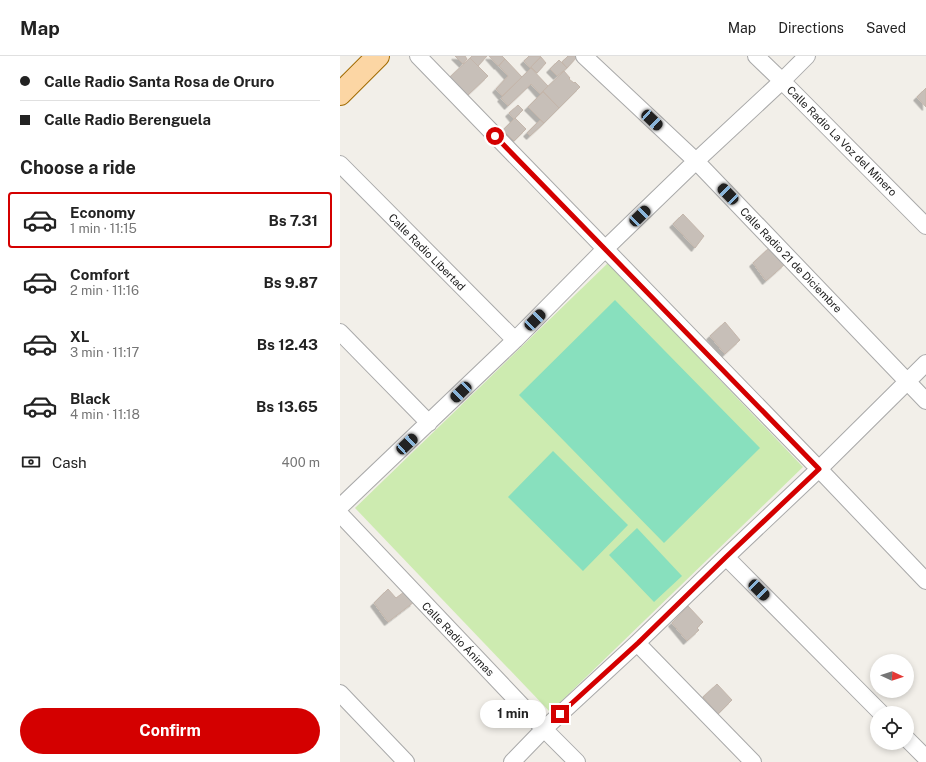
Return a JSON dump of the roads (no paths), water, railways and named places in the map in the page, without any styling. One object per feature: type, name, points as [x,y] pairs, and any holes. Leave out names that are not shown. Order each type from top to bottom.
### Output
[{"type":"main road","points":[[340,94],[378,56]]},
{"type":"street","points":[[418,56],[926,581]]},
{"type":"street","name":"Calle Radio 21 de Diciembre","points":[[584,56],[696,161],[926,401]]},
{"type":"street","name":"Calle Radio La Voz del Minero","points":[[756,56],[926,226]]},
{"type":"street","points":[[340,507],[515,340],[605,249],[696,161],[807,56]]},
{"type":"street","name":"Calle Radio Libertad","points":[[340,164],[515,340]]},
{"type":"street","points":[[340,332],[429,423]]},
{"type":"street","points":[[512,762],[544,729],[638,643],[819,469],[926,363]]},
{"type":"street","name":"Calle Radio Ánimas","points":[[340,514],[544,729],[578,762]]},
{"type":"street","points":[[726,557],[874,706]]},
{"type":"street","points":[[638,643],[753,762]]},
{"type":"street","points":[[340,693],[406,762]]},
{"type":"street","points":[[914,746],[926,758]]}]
